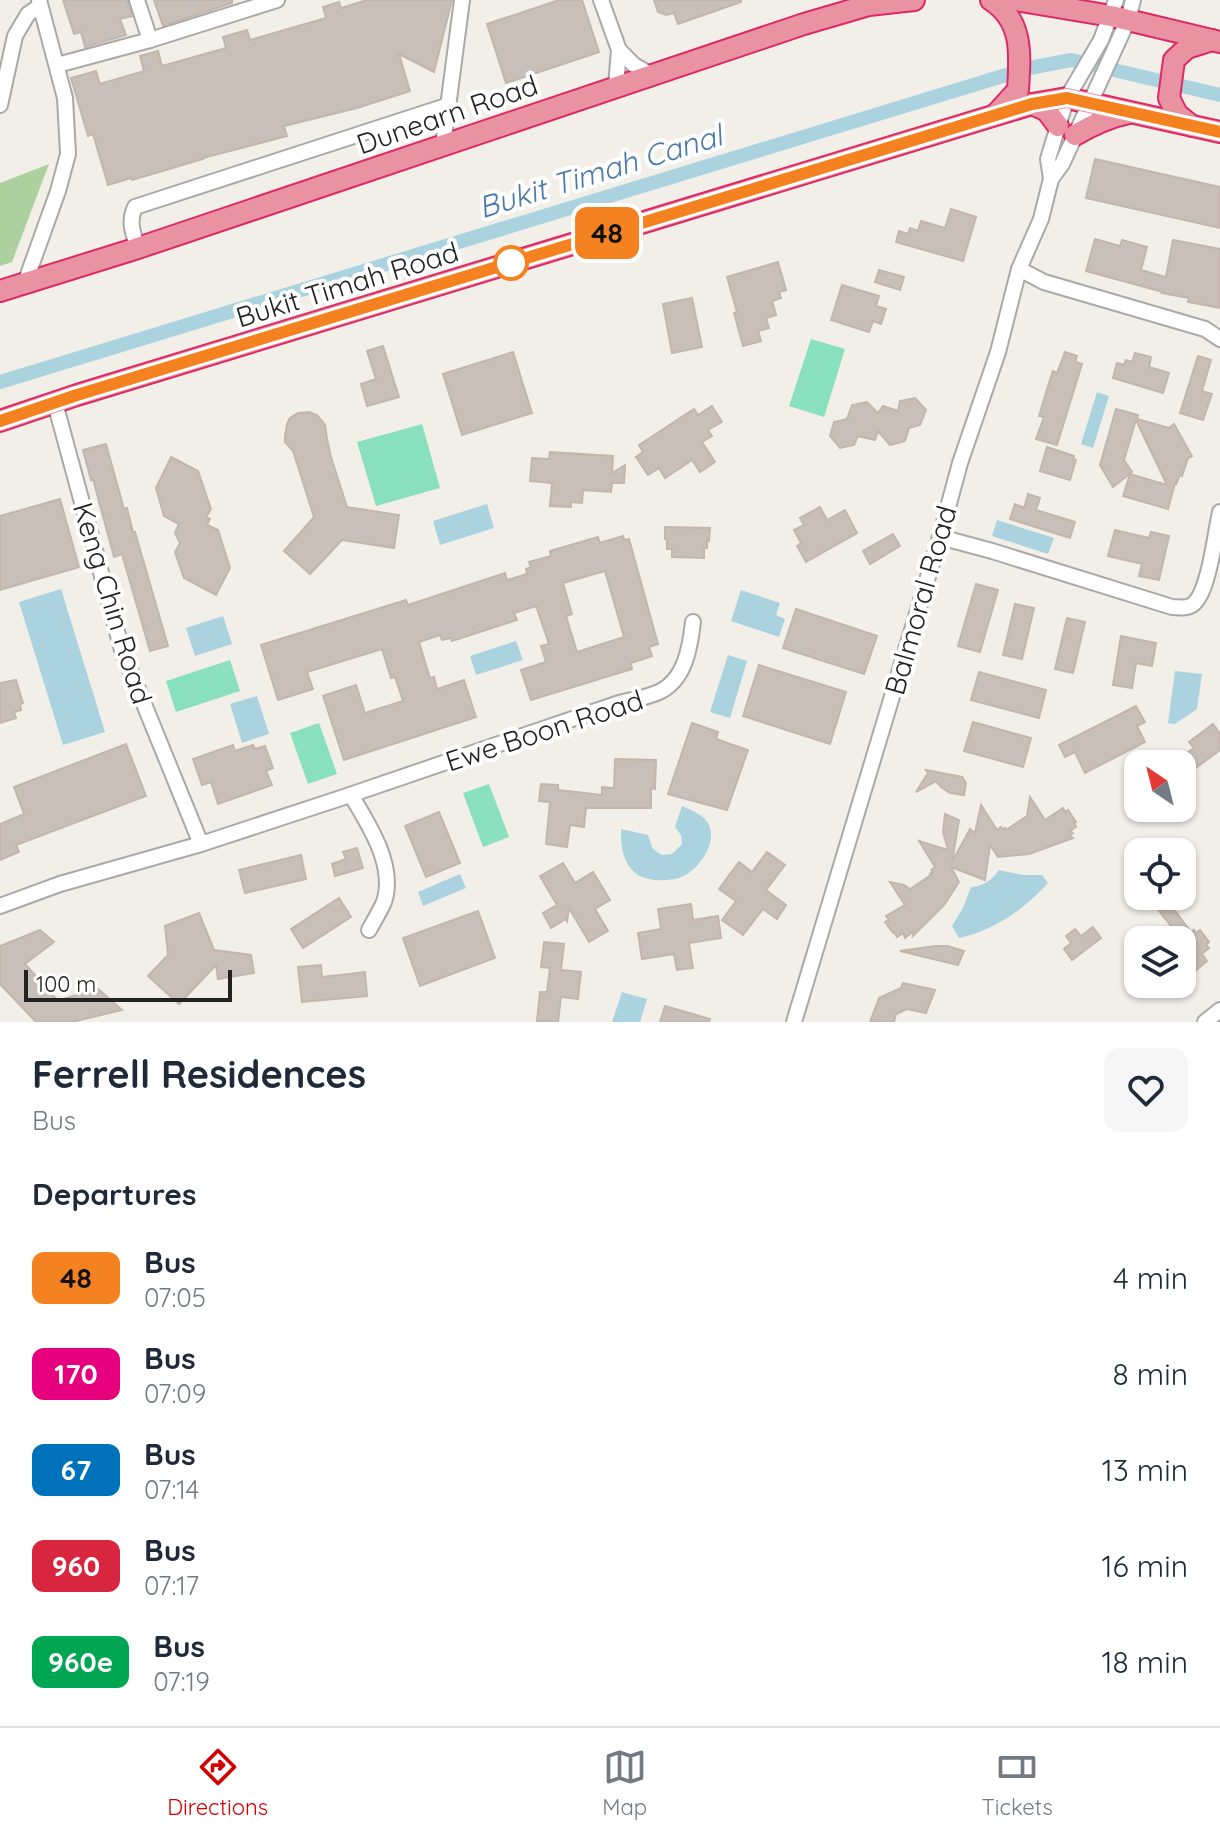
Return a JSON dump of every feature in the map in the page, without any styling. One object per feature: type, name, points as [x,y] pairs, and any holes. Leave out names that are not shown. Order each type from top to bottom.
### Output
[{"type":"highway","name":"Dunearn Road","points":[[0,291],[138,248],[804,24],[869,5],[914,0]]},
{"type":"highway","points":[[991,0],[1003,8],[1013,21],[1025,97],[1047,111],[1066,130],[1133,112]]},
{"type":"highway","points":[[1016,0],[1122,9],[1216,41]]},
{"type":"highway","points":[[1192,126],[1177,114],[1169,98],[1174,60],[1187,48],[1216,41]]},
{"type":"highway","name":"Bukit Timah Road","points":[[0,421],[993,116],[1025,97],[1067,98],[1220,132]]},
{"type":"street","points":[[137,0],[150,40]]},
{"type":"street","points":[[61,64],[277,0]]},
{"type":"street","points":[[443,145],[462,0]]},
{"type":"street","points":[[601,0],[619,50],[616,86]]},
{"type":"street","points":[[0,105],[15,36],[28,14],[40,3],[65,98],[68,154],[25,283]]},
{"type":"street","name":"Balmoral Road","points":[[794,1022],[960,463],[998,352],[1019,269],[1041,219],[1051,179],[1048,159],[1066,130],[1090,103],[1122,9]]},
{"type":"street","name":"Balmoral Road","points":[[1066,130],[1067,98],[1108,43]]},
{"type":"street","points":[[619,50],[634,65],[652,75]]},
{"type":"street","points":[[138,248],[131,225],[135,207],[449,105]]},
{"type":"street","points":[[1019,269],[1044,282],[1205,329],[1220,339]]},
{"type":"street","name":"Keng Chin Road","points":[[55,403],[122,650],[201,844]]},
{"type":"street","points":[[940,537],[1172,607],[1185,607],[1193,605],[1205,589],[1220,512]]},
{"type":"street","name":"Ewe Boon Road","points":[[0,906],[60,884],[201,844],[660,692],[678,678],[687,657],[693,622]]},
{"type":"street","points":[[351,795],[370,828],[388,879],[384,902],[369,930]]},
{"type":"street","points":[[1205,1022],[1220,1010]]},
{"type":"green space","points":[[49,164],[12,262],[0,266],[0,183]]},
{"type":"green space","points":[[811,339],[845,349],[824,417],[789,406]]},
{"type":"green space","points":[[422,424],[440,488],[376,506],[357,442]]},
{"type":"green space","points":[[230,660],[240,691],[176,712],[166,681]]},
{"type":"green space","points":[[319,723],[337,774],[308,784],[290,733]]},
{"type":"green space","points":[[489,784],[509,837],[483,847],[463,793]]},
{"type":"water","points":[[1097,392],[1109,396],[1093,448],[1081,444]]},
{"type":"water","points":[[487,504],[494,528],[440,545],[433,521]]},
{"type":"water","points":[[997,520],[1054,538],[1048,554],[992,536]]},
{"type":"water","points":[[61,589],[105,732],[63,745],[19,602]]},
{"type":"water","points":[[741,590],[780,603],[776,615],[785,619],[779,637],[731,621]]},
{"type":"water","points":[[223,616],[232,644],[195,656],[186,628]]},
{"type":"water","points":[[516,641],[523,660],[476,675],[470,656]]},
{"type":"water","points":[[728,655],[747,661],[730,718],[710,712]]},
{"type":"water","points":[[1175,671],[1202,674],[1197,709],[1175,724],[1168,723]]},
{"type":"water","points":[[257,696],[269,734],[242,743],[230,704]]},
{"type":"water","points":[[682,806],[708,823],[711,839],[705,855],[693,870],[678,879],[655,880],[636,874],[623,851],[621,829],[648,835],[653,849],[662,855],[672,854],[682,844],[681,835],[675,827]]},
{"type":"water","points":[[999,870],[1042,875],[1048,883],[1008,918],[959,938],[952,926],[971,887],[987,882]]},
{"type":"water","points":[[460,874],[466,888],[423,906],[418,892]]},
{"type":"water","points":[[622,992],[647,999],[640,1022],[612,1022]]},
{"type":"building","points":[[63,0],[127,0],[132,16],[120,19],[126,35],[85,47],[81,32],[74,34]]},
{"type":"building","points":[[154,0],[232,0],[232,3],[163,26]]},
{"type":"building","points":[[367,0],[452,0],[434,72],[399,54],[410,91],[284,126],[287,136],[108,185],[93,134],[88,136],[71,78],[96,71],[100,84],[144,71],[140,56],[158,51],[162,66],[226,48],[223,37],[247,30],[250,40],[326,18],[323,7],[339,2],[341,8]]},
{"type":"building","points":[[559,0],[582,0],[599,52],[506,83],[487,24]]},
{"type":"building","points":[[654,0],[741,2],[678,24],[674,13],[666,15],[658,12]]},
{"type":"building","points":[[1095,159],[1220,187],[1220,228],[1086,198]]},
{"type":"building","points":[[951,209],[976,217],[963,261],[896,242],[899,231],[908,234],[910,228],[918,231],[921,221],[945,228]]},
{"type":"building","points":[[1095,239],[1120,246],[1122,240],[1147,247],[1141,270],[1166,277],[1173,240],[1220,249],[1220,308],[1188,302],[1189,298],[1086,271]]},
{"type":"building","points":[[778,262],[786,290],[779,292],[781,298],[772,301],[776,315],[766,318],[769,328],[758,331],[761,341],[743,346],[727,277]]},
{"type":"building","points":[[879,270],[904,277],[900,290],[875,282]]},
{"type":"building","points":[[842,285],[879,296],[876,306],[886,309],[881,324],[873,321],[869,332],[831,320]]},
{"type":"building","points":[[692,298],[702,347],[672,353],[663,304]]},
{"type":"building","points":[[383,346],[399,397],[367,406],[361,384],[376,379],[367,351]]},
{"type":"building","points":[[513,352],[532,413],[462,435],[443,374]]},
{"type":"building","points":[[1065,352],[1077,356],[1075,362],[1082,364],[1057,445],[1036,439],[1044,417],[1039,416],[1053,371],[1057,373]]},
{"type":"building","points":[[1135,353],[1151,357],[1149,367],[1169,373],[1163,393],[1113,378],[1117,363],[1124,365],[1126,360],[1132,362]]},
{"type":"building","points":[[1198,356],[1211,360],[1202,391],[1212,394],[1203,420],[1180,413]]},
{"type":"building","points":[[915,398],[926,410],[920,425],[909,428],[905,441],[890,445],[878,431],[875,440],[858,436],[854,445],[840,448],[830,436],[834,422],[847,419],[852,405],[867,402],[878,413],[883,406],[898,411],[900,401]]},
{"type":"building","points":[[712,406],[722,422],[708,430],[712,436],[702,442],[715,462],[700,472],[692,460],[665,478],[659,468],[648,475],[636,457],[643,452],[639,445],[694,409],[698,415]]},
{"type":"building","points":[[1116,409],[1169,428],[1174,424],[1192,456],[1175,483],[1168,509],[1123,496],[1130,474],[1167,485],[1136,420],[1124,460],[1132,472],[1113,487],[1100,465]]},
{"type":"building","points":[[309,412],[317,415],[325,425],[331,457],[347,507],[399,515],[394,548],[342,540],[310,574],[284,551],[314,517],[293,451],[285,442],[290,418]]},
{"type":"building","points":[[106,444],[168,646],[150,651],[122,554],[114,557],[83,450]]},
{"type":"building","points":[[1047,447],[1074,456],[1076,460],[1070,480],[1040,471]]},
{"type":"building","points":[[550,452],[613,456],[612,473],[625,465],[624,483],[612,483],[611,492],[583,490],[582,503],[571,502],[571,507],[550,506],[552,483],[530,481],[532,458],[549,459]]},
{"type":"building","points":[[171,457],[198,471],[211,509],[206,517],[210,519],[207,525],[218,530],[230,568],[216,595],[184,578],[175,552],[180,543],[175,533],[179,524],[164,516],[156,488]]},
{"type":"building","points":[[1028,494],[1040,498],[1036,510],[1075,522],[1070,538],[1010,519],[1015,504],[1024,508]]},
{"type":"building","points":[[60,499],[79,567],[0,590],[0,516]]},
{"type":"building","points":[[820,507],[827,520],[845,510],[857,533],[806,562],[797,546],[801,543],[794,530],[804,525],[800,518]]},
{"type":"building","points":[[665,527],[710,528],[704,558],[672,557],[672,549],[667,549]]},
{"type":"building","points":[[1115,530],[1149,538],[1151,532],[1169,536],[1159,580],[1139,576],[1142,564],[1108,556]]},
{"type":"building","points":[[893,534],[900,546],[870,564],[863,551]]},
{"type":"building","points":[[623,536],[624,540],[629,539],[658,644],[649,647],[652,656],[631,663],[632,669],[531,700],[521,670],[546,662],[541,646],[549,644],[536,606],[514,613],[517,620],[452,641],[451,638],[442,640],[440,635],[419,642],[430,678],[434,677],[437,689],[464,680],[476,717],[344,760],[323,696],[356,685],[365,713],[403,701],[395,677],[391,678],[382,649],[307,672],[313,689],[278,700],[261,645],[406,600],[408,605],[505,573],[507,580],[527,574],[526,569],[531,567],[529,562],[551,556],[550,551],[598,537],[600,543]],"holes":[[[605,571],[624,637],[577,652],[566,616],[572,614],[563,583]]]},
{"type":"building","points":[[976,584],[998,590],[980,652],[958,646]]},
{"type":"building","points":[[1015,604],[1034,608],[1022,659],[1003,655]]},
{"type":"building","points":[[796,609],[877,636],[864,674],[783,648]]},
{"type":"building","points":[[1067,618],[1085,622],[1073,673],[1055,669]]},
{"type":"building","points":[[1121,636],[1156,643],[1152,666],[1136,663],[1132,688],[1113,685]]},
{"type":"building","points":[[759,665],[846,692],[830,744],[743,716]]},
{"type":"building","points":[[979,672],[1046,690],[1039,718],[971,700]]},
{"type":"building","points":[[16,680],[23,703],[20,704],[21,710],[14,712],[16,718],[0,723],[0,683]]},
{"type":"building","points":[[1136,706],[1145,722],[1137,726],[1145,742],[1124,750],[1124,753],[1085,773],[1075,752],[1065,757],[1059,745]]},
{"type":"building","points":[[973,722],[1031,738],[1023,767],[964,751]]},
{"type":"building","points":[[692,723],[718,732],[716,739],[748,750],[727,810],[668,794]]},
{"type":"building","points":[[1213,724],[1220,734],[1220,750],[1196,768],[1196,750],[1191,750],[1194,748],[1189,742]]},
{"type":"building","points":[[126,744],[146,796],[16,845],[19,852],[0,860],[0,824],[24,814],[14,787]]},
{"type":"building","points":[[233,745],[235,751],[253,745],[255,749],[265,746],[273,768],[266,771],[272,785],[218,804],[211,782],[202,785],[193,759]]},
{"type":"building","points":[[615,759],[656,760],[651,808],[586,808],[584,827],[570,825],[567,847],[546,844],[550,802],[539,801],[541,784],[558,785],[558,790],[602,795],[602,787],[614,788]]},
{"type":"building","points":[[926,770],[962,777],[966,783],[964,795],[950,793],[936,781],[916,792],[928,773]]},
{"type":"building","points":[[1030,797],[1045,820],[1063,808],[1065,812],[1068,810],[1076,822],[1069,836],[1073,838],[1029,854],[998,857],[990,845],[985,880],[951,867],[959,882],[944,905],[913,936],[914,931],[905,938],[903,933],[897,937],[885,922],[889,920],[886,916],[905,905],[890,882],[910,889],[931,875],[935,867],[919,841],[948,850],[943,832],[945,814],[959,820],[952,862],[970,829],[975,833],[981,805],[997,830],[1001,827],[1006,830],[1027,816]]},
{"type":"building","points":[[439,812],[460,863],[426,877],[405,826]]},
{"type":"building","points":[[357,848],[363,868],[335,876],[332,864],[346,859],[343,852]]},
{"type":"building","points":[[767,852],[785,865],[766,890],[786,905],[777,919],[763,909],[743,935],[722,920],[736,901],[719,889],[739,862],[752,872]]},
{"type":"building","points":[[301,855],[306,879],[245,893],[239,870]]},
{"type":"building","points":[[563,863],[575,883],[593,872],[610,900],[595,909],[608,931],[589,942],[569,908],[567,921],[551,928],[543,913],[557,905],[540,876]]},
{"type":"building","points":[[339,898],[351,917],[303,948],[291,929]]},
{"type":"building","points":[[691,904],[693,920],[718,916],[721,938],[689,943],[693,968],[677,970],[674,954],[642,959],[638,933],[661,929],[658,909]]},
{"type":"building","points":[[1158,910],[1174,910],[1186,926],[1171,926]]},
{"type":"building","points":[[478,911],[495,958],[420,986],[403,938]]},
{"type":"building","points":[[199,913],[214,950],[251,955],[254,973],[218,979],[216,965],[179,1004],[148,976],[168,955],[165,926]]},
{"type":"building","points":[[1093,927],[1101,938],[1072,960],[1064,949],[1071,943],[1066,936],[1075,929],[1081,936]]},
{"type":"building","points":[[40,930],[54,942],[25,964],[58,1001],[97,988],[122,1010],[72,1022],[36,1022],[0,984],[0,946]]},
{"type":"building","points":[[1200,930],[1209,942],[1206,945],[1209,948],[1202,954],[1207,961],[1196,970],[1196,933]]},
{"type":"building","points":[[544,942],[564,944],[561,970],[581,972],[578,999],[561,997],[558,1022],[537,1021],[540,992],[547,992],[550,968],[541,967]]},
{"type":"building","points":[[935,946],[964,951],[958,965],[900,951]]},
{"type":"building","points":[[321,965],[322,977],[365,972],[367,996],[302,1002],[298,967]]},
{"type":"building","points":[[903,983],[935,990],[926,1013],[907,1009],[896,1014],[894,1022],[870,1022],[879,998],[901,988]]},
{"type":"building","points":[[665,1006],[710,1019],[709,1022],[660,1022]]},
{"type":"waterway","name":"Bukit Timah Canal","points":[[0,382],[1029,68],[1071,60],[1220,95]]},
{"type":"bus line","name":"48","points":[[0,421],[1032,104],[1067,98],[1220,132]]}]
